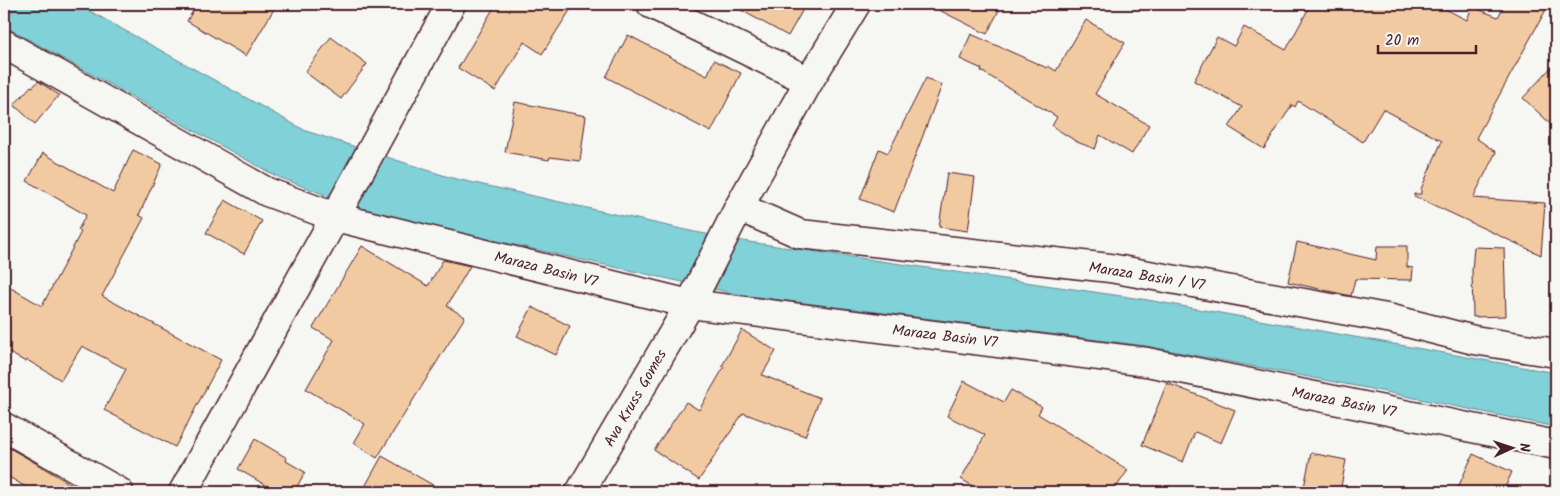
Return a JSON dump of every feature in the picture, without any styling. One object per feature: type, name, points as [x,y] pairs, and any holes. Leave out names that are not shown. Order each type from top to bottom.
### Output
[{"type":"street","points":[[183,492],[450,4]]},
{"type":"street","points":[[651,4],[809,80]]},
{"type":"street","name":"Ava Kruss Gomes","points":[[580,492],[690,304],[739,207],[809,80],[856,4]]},
{"type":"street","name":"Maraza Basin V7","points":[[4,44],[267,192],[335,217],[690,304],[1147,362],[1556,445]]},
{"type":"street","name":"Maraza Basin / V7","points":[[739,207],[800,234],[1110,268],[1392,319],[1474,340],[1556,353]]},
{"type":"street","points":[[4,427],[119,492]]},
{"type":"water","points":[[4,4],[77,4],[306,131],[452,178],[695,232],[749,242],[1142,299],[1556,373],[1556,427],[1146,346],[741,295],[375,214],[276,176],[4,26]]},
{"type":"building","points":[[197,4],[277,4],[246,56],[187,21]]},
{"type":"building","points":[[496,4],[574,4],[542,54],[524,42],[495,91],[458,68]]},
{"type":"building","points":[[730,4],[806,4],[788,36]]},
{"type":"building","points":[[927,4],[1002,4],[987,34]]},
{"type":"building","points":[[1311,4],[1435,4],[1467,20],[1472,7],[1498,17],[1505,4],[1549,4],[1476,138],[1496,152],[1473,198],[1545,203],[1541,255],[1414,196],[1414,194],[1421,194],[1421,189],[1442,141],[1383,109],[1363,142],[1298,101],[1295,107],[1292,105],[1264,149],[1229,127],[1242,107],[1194,81],[1217,37],[1234,46],[1244,27],[1286,50]]},
{"type":"building","points":[[1086,20],[1125,43],[1095,94],[1149,125],[1132,154],[1100,135],[1095,149],[1077,142],[1052,126],[1057,117],[981,71],[982,69],[960,59],[971,34],[1056,71]]},
{"type":"building","points":[[628,35],[707,76],[714,60],[741,73],[711,132],[606,77]]},
{"type":"building","points":[[331,37],[367,64],[341,99],[305,72]]},
{"type":"building","points":[[1556,62],[1556,129],[1523,98]]},
{"type":"building","points":[[926,78],[942,85],[894,212],[860,199],[879,149],[888,153]]},
{"type":"building","points":[[38,81],[59,95],[35,124],[14,105]]},
{"type":"building","points":[[515,102],[586,116],[580,161],[550,157],[549,160],[505,152]]},
{"type":"building","points":[[133,150],[162,164],[139,215],[144,218],[102,296],[221,360],[175,447],[104,410],[126,369],[82,346],[61,380],[27,360],[26,362],[4,350],[4,284],[42,306],[81,232],[78,230],[86,215],[27,181],[43,153],[113,193]]},
{"type":"building","points":[[947,173],[975,177],[968,231],[939,227]]},
{"type":"building","points":[[225,200],[262,221],[244,254],[206,233]]},
{"type":"building","points":[[1297,242],[1376,260],[1377,246],[1407,246],[1407,267],[1413,268],[1412,280],[1355,279],[1351,296],[1288,282]]},
{"type":"building","points":[[362,246],[428,286],[443,260],[470,266],[447,306],[465,317],[377,458],[354,443],[365,424],[306,389],[334,340],[313,328]]},
{"type":"building","points":[[1474,247],[1504,248],[1506,316],[1473,317],[1472,271]]},
{"type":"building","points":[[532,307],[570,326],[556,355],[517,336]]},
{"type":"building","points":[[742,330],[776,351],[762,375],[820,398],[805,436],[743,413],[699,480],[654,450],[686,402],[699,410],[724,367],[722,366]]},
{"type":"building","points":[[964,381],[1004,402],[1011,390],[1042,407],[1038,414],[1128,470],[1113,492],[983,492],[961,479],[985,435],[947,416]]},
{"type":"building","points":[[1167,383],[1235,410],[1221,443],[1195,432],[1183,462],[1142,445]]},
{"type":"building","points":[[255,439],[287,458],[286,461],[305,472],[294,492],[277,492],[238,469]]},
{"type":"building","points":[[4,445],[84,492],[34,492],[4,474]]},
{"type":"building","points":[[1311,453],[1346,460],[1340,492],[1304,487]]},
{"type":"building","points":[[1473,454],[1512,472],[1503,492],[1456,492]]},
{"type":"building","points":[[382,456],[445,492],[362,492]]}]
